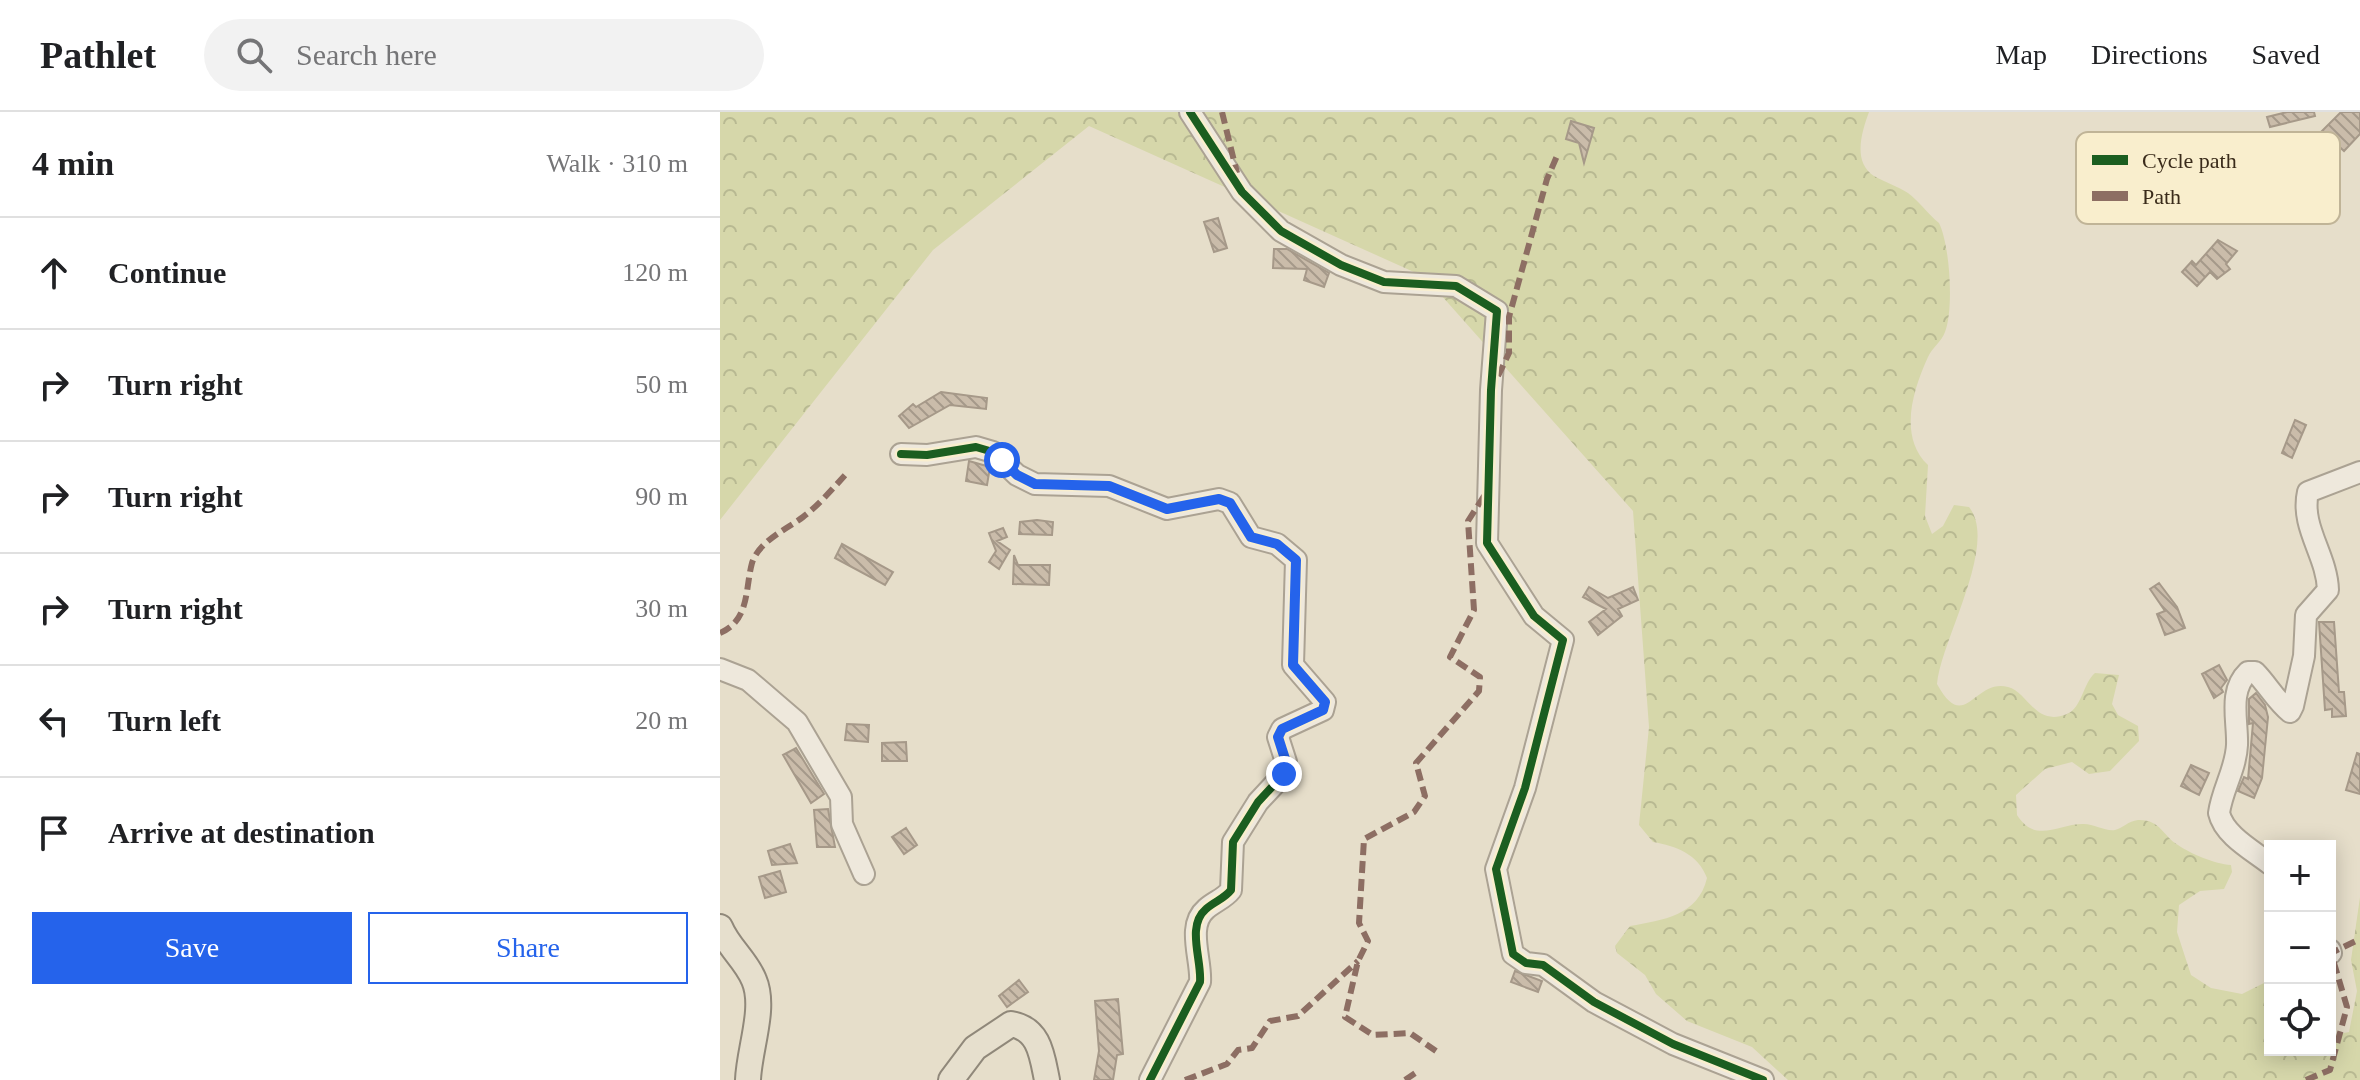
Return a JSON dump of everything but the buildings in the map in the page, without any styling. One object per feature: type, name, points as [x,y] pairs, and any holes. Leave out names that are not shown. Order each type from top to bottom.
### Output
[{"type":"main road","points":[[720,927],[724,938],[750,971],[758,991],[748,1080]]},
{"type":"main road","points":[[951,1080],[975,1048],[1011,1024],[1028,1030],[1036,1038],[1047,1080]]},
{"type":"street","points":[[1190,112],[1242,192],[1281,231],[1341,265],[1384,282],[1456,286],[1497,311],[1491,390],[1487,543],[1534,616],[1563,640],[1525,788],[1496,869],[1513,954],[1526,963],[1543,965],[1594,1002],[1673,1044],[1763,1080]]},
{"type":"street","points":[[901,454],[927,455],[976,447],[993,452],[1017,475],[1035,484],[1109,486],[1167,509],[1219,499],[1230,503],[1251,537],[1277,544],[1296,560],[1293,665],[1325,702],[1323,710],[1291,724],[1278,737],[1286,762],[1284,774],[1249,813],[1233,842],[1231,890],[1205,909],[1196,928],[1202,965],[1200,982],[1150,1080]]},
{"type":"street","points":[[2264,859],[2221,823],[2219,813],[2237,744],[2234,710],[2238,691],[2243,677],[2248,672],[2255,672],[2280,699],[2284,709],[2290,712],[2304,656],[2306,615],[2328,590],[2327,573],[2304,509],[2308,492],[2360,472]]},
{"type":"street","points":[[720,669],[748,680],[797,722],[841,797],[842,824],[864,874]]},
{"type":"green space","points":[[720,112],[1869,112],[1861,146],[1863,163],[1874,176],[1912,196],[1939,223],[1948,261],[1948,322],[1917,384],[1911,427],[1913,441],[1928,465],[1925,516],[1932,534],[1943,526],[1954,505],[1969,507],[1976,523],[1977,544],[1966,593],[1937,684],[1955,705],[1963,705],[1996,686],[2008,687],[2040,712],[2056,717],[2072,711],[2095,673],[2119,675],[2112,704],[2118,715],[2138,726],[2139,741],[2110,771],[2089,774],[2072,762],[2045,769],[2016,795],[2017,815],[2024,824],[2040,831],[2084,824],[2112,830],[2145,820],[2190,852],[2231,865],[2232,872],[2224,889],[2200,891],[2179,905],[2177,932],[2191,975],[2211,988],[2242,994],[2264,983],[2264,1056],[2336,1056],[2336,1034],[2349,1032],[2357,991],[2351,960],[2360,897],[2360,1080],[1788,1080],[1752,1047],[1687,1021],[1656,994],[1645,975],[1617,953],[1615,946],[1630,926],[1666,918],[1687,908],[1696,901],[1707,878],[1692,857],[1678,849],[1653,842],[1639,825],[1649,727],[1633,511],[1425,277],[1089,126],[933,250],[720,520]]},
{"type":"marked path","points":[[1222,112],[1237,173]]},
{"type":"marked path","points":[[1498,376],[1509,353],[1509,317],[1547,179],[1557,156]]},
{"type":"marked path","points":[[720,633],[730,627],[741,612],[752,563],[761,548],[809,512],[848,472]]},
{"type":"marked path","points":[[1436,1051],[1410,1033],[1373,1035],[1345,1017],[1358,961],[1368,941],[1359,923],[1364,839],[1414,812],[1425,796],[1416,763],[1479,691],[1480,677],[1450,657],[1474,610],[1468,521],[1486,493]]},
{"type":"marked path","points":[[2306,1080],[2330,1070],[2347,1007],[2331,953],[2360,939]]},
{"type":"marked path","points":[[1185,1080],[1227,1064],[1238,1050],[1252,1048],[1270,1021],[1298,1016],[1358,961]]},
{"type":"marked path","points":[[1405,1080],[1417,1072]]},
{"type":"cycle path","points":[[1190,112],[1242,192],[1281,231],[1341,265],[1384,282],[1456,286],[1497,311],[1491,390],[1487,543],[1534,616],[1563,640],[1525,788],[1496,869],[1513,954],[1526,963],[1543,965],[1594,1002],[1673,1044],[1763,1080]]},
{"type":"cycle path","points":[[901,454],[927,455],[976,447],[993,452],[1017,475],[1035,484],[1109,486],[1167,509],[1219,499],[1230,503],[1251,537],[1277,544],[1296,560],[1293,665],[1325,702],[1323,710],[1282,729],[1278,737],[1286,762],[1284,774],[1258,802],[1233,842],[1231,890],[1200,916],[1196,934],[1200,982],[1150,1080]]},
{"type":"route","points":[[1002,460],[1017,475],[1035,484],[1109,486],[1167,509],[1219,499],[1230,503],[1251,537],[1277,544],[1289,551],[1296,560],[1293,665],[1325,702],[1323,710],[1312,717],[1282,729],[1278,737],[1286,762],[1284,774]]}]
